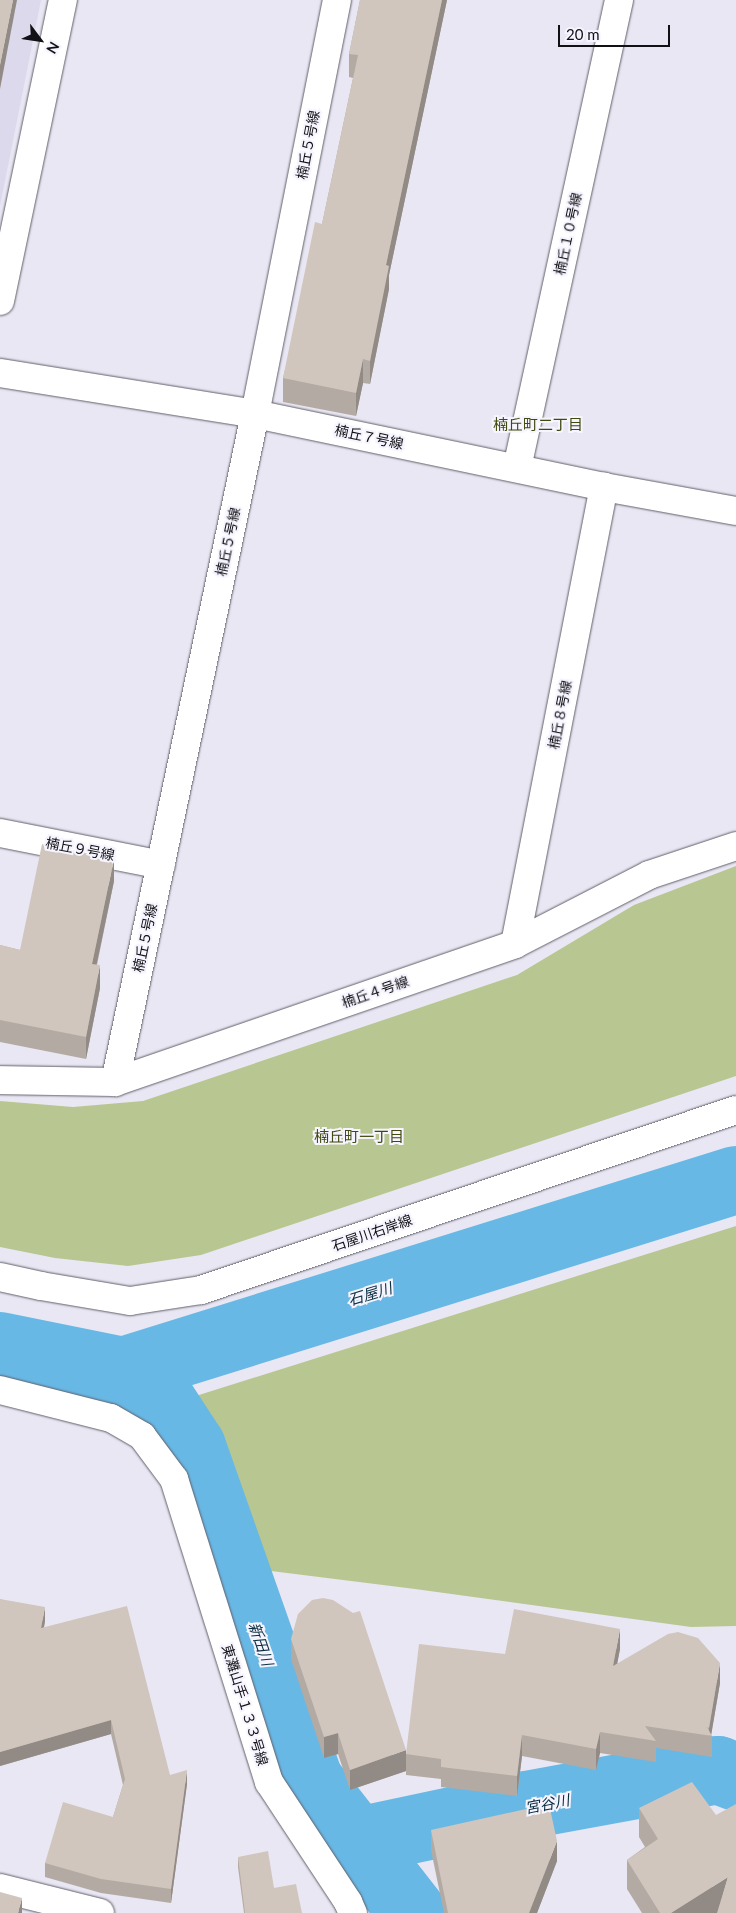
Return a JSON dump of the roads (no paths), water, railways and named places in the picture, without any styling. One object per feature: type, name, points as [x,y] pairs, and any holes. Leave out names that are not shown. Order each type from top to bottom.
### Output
[{"type":"street","points":[[0,302],[63,0]]},
{"type":"street","name":"楠丘５号線","points":[[115,1082],[254,414],[337,0]]},
{"type":"street","name":"楠丘１０号線","points":[[517,468],[619,0]]},
{"type":"street","name":"楠丘７号線","points":[[0,373],[254,414],[604,487],[736,511]]},
{"type":"street","name":"楠丘８号線","points":[[515,944],[604,487]]},
{"type":"street","name":"楠丘９号線","points":[[0,833],[160,865]]},
{"type":"street","name":"楠丘４号線","points":[[0,1080],[115,1082],[515,944],[649,875],[736,846]]},
{"type":"street","name":"石屋川右岸線","points":[[0,1277],[130,1302],[202,1290],[736,1110]]},
{"type":"street","name":"東灘山手１３３号線","points":[[0,1390],[111,1418],[142,1436],[174,1479],[269,1782],[348,1902],[353,1913]]},
{"type":"street","points":[[0,1888],[42,1906],[100,1913]]},
{"type":"waterway","name":"石屋川","points":[[0,1346],[123,1371],[736,1180]]},
{"type":"waterway","name":"新田川","points":[[123,1371],[162,1401],[192,1447],[309,1780],[413,1913]]},
{"type":"waterway","name":"宮谷川","points":[[358,1841],[527,1805],[718,1770],[736,1777]]},
{"type":"district","name":"楠丘町二丁目","points":[[538,425]]},
{"type":"district","name":"楠丘町一丁目","points":[[359,1137]]}]
